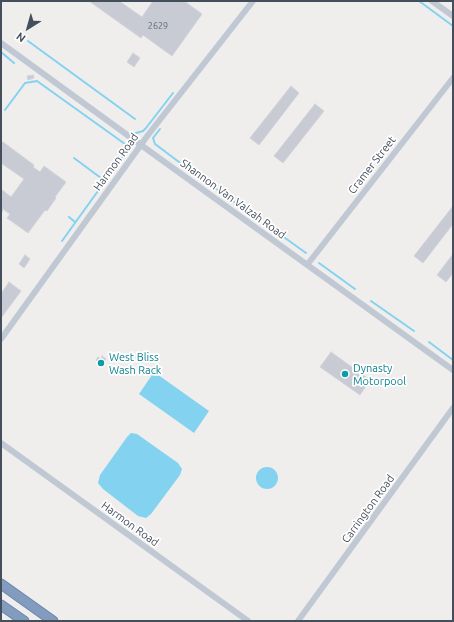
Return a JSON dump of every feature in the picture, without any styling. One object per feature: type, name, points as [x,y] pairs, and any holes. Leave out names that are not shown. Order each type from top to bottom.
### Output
[{"type":"highway","points":[[1,584],[53,621]]},
{"type":"highway","points":[[1,604],[24,621]]},
{"type":"street","name":"Harmon Road","points":[[1,339],[141,145],[252,1]]},
{"type":"street","points":[[432,1],[453,16]]},
{"type":"street","name":"Shannon Van Valzah Road","points":[[1,43],[453,370]]},
{"type":"street","name":"Cramer Street","points":[[307,265],[453,78]]},
{"type":"street","name":"Carrington Road","points":[[298,621],[453,408]]},
{"type":"street","name":"Harmon Road","points":[[1,443],[248,621]]},
{"type":"water","points":[[154,372],[209,411],[194,433],[139,394]]},
{"type":"water","points":[[131,433],[137,434],[178,463],[182,469],[180,475],[151,514],[146,518],[138,516],[103,489],[98,483],[100,475]]},
{"type":"water","points":[[267,467],[271,468],[277,474],[277,482],[271,488],[267,489],[263,488],[257,482],[256,478],[257,474],[263,468]]},
{"type":"building","points":[[89,1],[119,1],[142,17],[153,1],[184,1],[202,14],[172,56],[143,35],[141,38]]},
{"type":"building","points":[[133,53],[140,58],[134,67],[127,62]]},
{"type":"building","points":[[33,75],[34,78],[28,80],[27,76]]},
{"type":"building","points":[[291,86],[299,93],[259,145],[250,138]]},
{"type":"building","points":[[315,104],[324,111],[283,163],[274,156]]},
{"type":"building","points":[[3,142],[34,165],[33,167],[40,172],[44,166],[66,182],[47,211],[45,210],[28,233],[7,218],[10,214],[3,209],[2,212],[1,211],[1,189],[11,197],[24,179],[1,163],[1,144]]},
{"type":"building","points":[[453,206],[453,224],[423,263],[414,256]]},
{"type":"building","points":[[453,254],[453,273],[446,282],[437,275]]},
{"type":"building","points":[[25,255],[30,259],[24,268],[19,264]]},
{"type":"building","points":[[9,282],[21,291],[1,318],[1,294]]},
{"type":"building","name":"Dynasty Motorpool","points":[[331,352],[370,380],[360,395],[320,367]]},
{"type":"building","name":"West Bliss Wash Rack","points":[[102,356],[106,359],[102,365],[96,360],[98,357],[101,359]]},
{"type":"waterway","points":[[419,1],[453,26]]},
{"type":"waterway","points":[[28,41],[135,119]]},
{"type":"waterway","points":[[1,52],[14,63]]},
{"type":"waterway","points":[[5,110],[25,83],[37,81],[125,144],[126,152],[62,241]]},
{"type":"waterway","points":[[133,134],[143,131],[146,128],[173,93]]},
{"type":"waterway","points":[[160,129],[153,138],[155,144],[191,171]]},
{"type":"waterway","points":[[74,158],[105,181]]},
{"type":"waterway","points":[[207,182],[251,214]]},
{"type":"waterway","points":[[69,217],[75,222]]},
{"type":"waterway","points":[[267,225],[306,253]]},
{"type":"waterway","points":[[319,263],[355,289]]},
{"type":"waterway","points":[[371,301],[414,331]]},
{"type":"waterway","points":[[429,342],[453,360]]},
{"type":"place","name":"West Bliss Wash Rack","points":[[101,363]]},
{"type":"place","name":"Dynasty Motorpool","points":[[345,374]]}]
